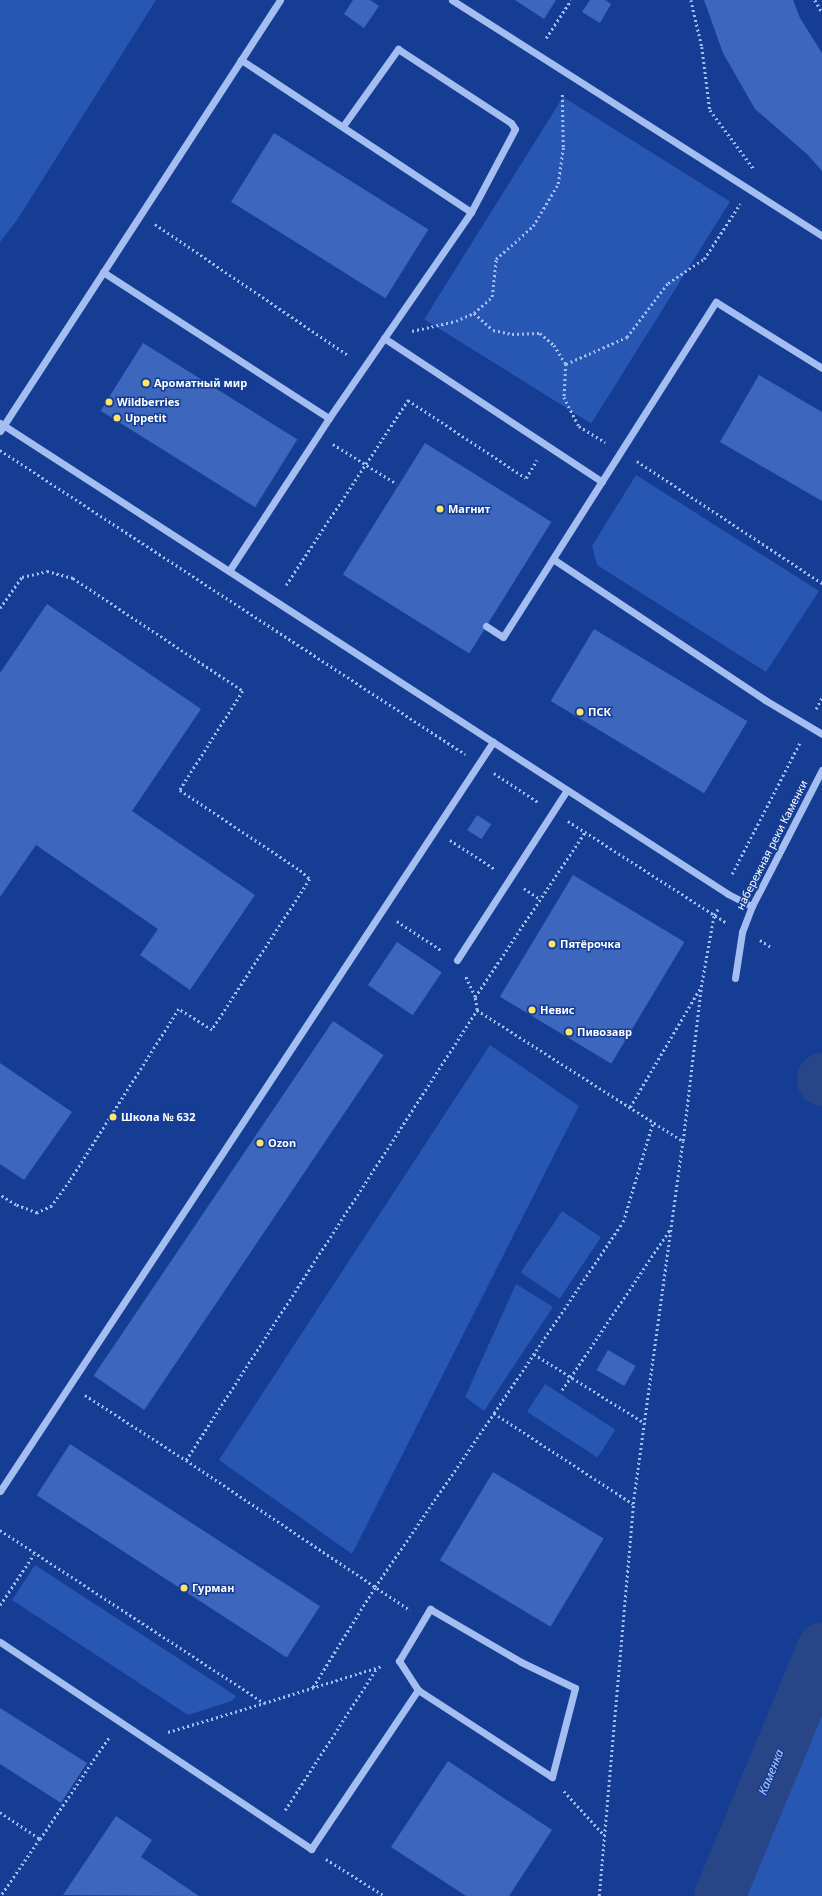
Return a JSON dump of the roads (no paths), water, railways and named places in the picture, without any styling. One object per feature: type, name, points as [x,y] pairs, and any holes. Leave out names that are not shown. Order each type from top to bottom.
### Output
[{"type":"street","points":[[280,0],[141,215],[1,427],[229,571],[728,894],[752,906]]},
{"type":"street","points":[[452,0],[822,236]]},
{"type":"street","points":[[229,571],[329,418],[471,212],[515,129],[511,123],[398,49],[343,126]]},
{"type":"street","points":[[241,60],[471,212]]},
{"type":"street","points":[[103,272],[329,418]]},
{"type":"street","points":[[486,626],[503,637],[716,302],[822,368]]},
{"type":"street","points":[[384,338],[602,482]]},
{"type":"street","points":[[553,559],[765,700],[822,734]]},
{"type":"street","points":[[0,1491],[493,742]]},
{"type":"street","name":"набережная реки Каменки","points":[[735,978],[742,932],[752,906],[822,770]]},
{"type":"street","points":[[457,960],[567,790]]},
{"type":"street","points":[[430,1609],[521,1662],[575,1688],[552,1777],[418,1690],[399,1660],[425,1620],[430,1609]]},
{"type":"street","points":[[0,1642],[311,1849],[418,1690]]},
{"type":"waterway","name":"Каменка","points":[[719,1896],[822,1647]]},
{"type":"place","name":"Ароматный мир","points":[[146,383]]},
{"type":"place","name":"Wildberries","points":[[109,402]]},
{"type":"place","name":"Uppetit","points":[[117,418]]},
{"type":"place","name":"Магнит","points":[[440,509]]},
{"type":"place","name":"ПСК","points":[[580,712]]},
{"type":"place","name":"Пятёрочка","points":[[552,944]]},
{"type":"place","name":"Невис","points":[[532,1010]]},
{"type":"place","name":"Пивозавр","points":[[569,1032]]},
{"type":"place","name":"Школа № 632","points":[[113,1117]]},
{"type":"place","name":"Ozon","points":[[260,1143]]},
{"type":"place","name":"Гурман","points":[[184,1588]]}]
